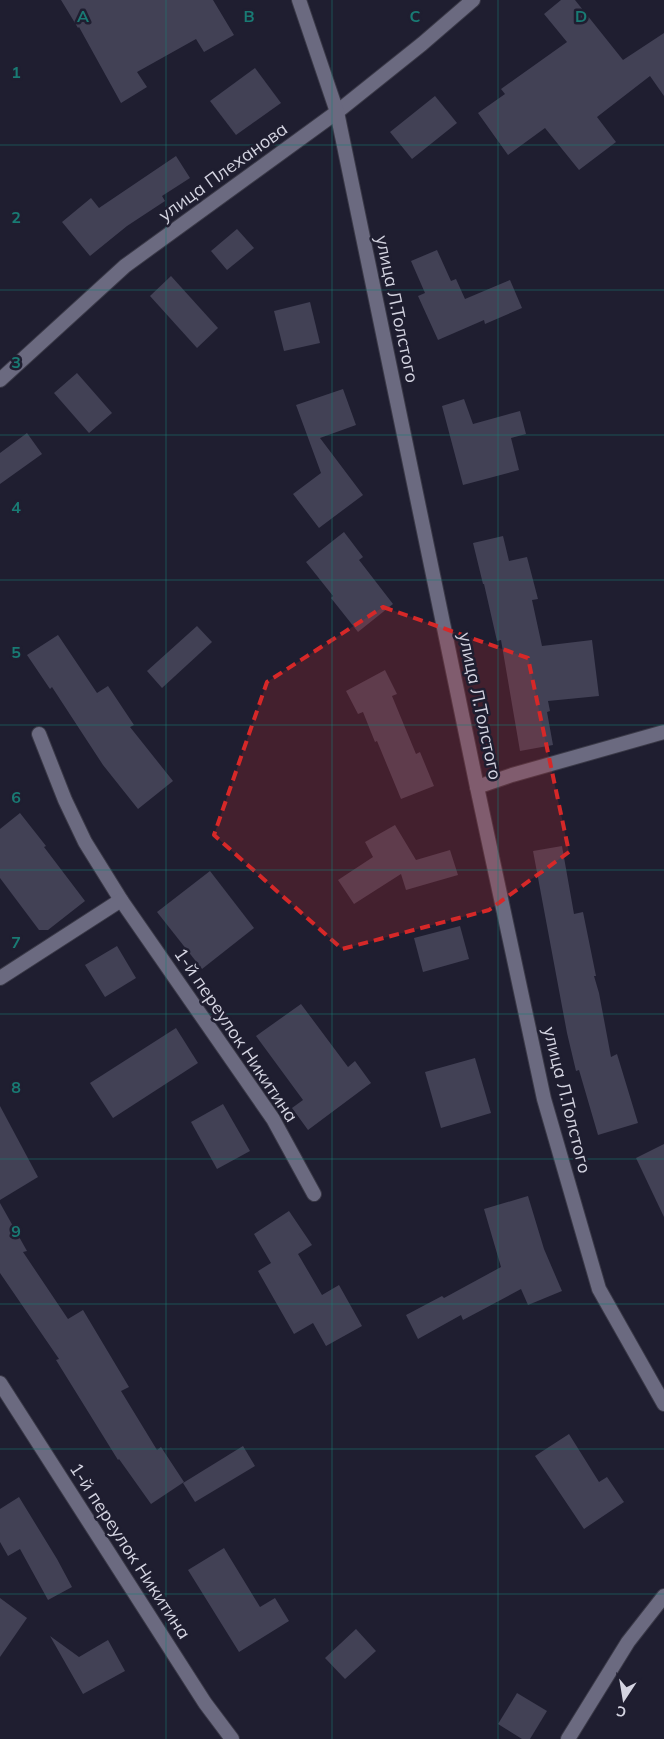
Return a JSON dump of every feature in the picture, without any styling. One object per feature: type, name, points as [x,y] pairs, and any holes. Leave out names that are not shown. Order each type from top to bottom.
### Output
[{"type":"street","name":"улица Л.Толстого","points":[[299,0],[337,112],[477,787],[544,1099],[599,1289],[664,1404]]},
{"type":"street","name":"улица Плеханова","points":[[0,380],[125,266],[337,112],[422,44],[473,0]]},
{"type":"street","points":[[477,787],[512,775],[664,732]]},
{"type":"street","name":"1-й переулок Никитина","points":[[39,734],[85,842],[121,900],[272,1120],[314,1194]]},
{"type":"street","points":[[0,978],[121,900]]},
{"type":"street","name":"1-й переулок Никитина","points":[[0,1383],[205,1703],[232,1739]]},
{"type":"street","points":[[568,1739],[628,1642],[664,1596]]},
{"type":"highlighted area","points":[[383,607],[528,658],[569,852],[489,910],[342,949],[214,835],[267,682]]},
{"type":"building","points":[[61,0],[213,0],[234,35],[204,52],[196,39],[137,72],[147,87],[121,103],[79,27]]},
{"type":"building","points":[[561,0],[575,0],[623,60],[664,33],[664,96],[650,76],[597,117],[616,142],[579,170],[545,128],[508,155],[478,113],[505,94],[501,89],[567,42],[544,14]]},
{"type":"building","points":[[255,68],[281,103],[236,135],[210,101]]},
{"type":"building","points":[[435,96],[457,123],[412,159],[390,132]]},
{"type":"building","points":[[176,156],[190,178],[162,196],[165,201],[127,226],[90,256],[62,222],[91,198],[99,208]]},
{"type":"building","points":[[237,229],[254,248],[227,270],[211,251]]},
{"type":"building","points":[[437,250],[451,281],[456,279],[465,299],[510,280],[522,308],[485,324],[484,320],[438,340],[418,296],[425,293],[411,261]]},
{"type":"building","points":[[171,276],[218,328],[197,348],[150,296]]},
{"type":"building","points":[[310,302],[320,343],[284,351],[274,311]]},
{"type":"building","points":[[77,373],[112,413],[89,433],[54,393]]},
{"type":"building","points":[[343,389],[356,425],[320,438],[363,495],[319,528],[293,494],[321,473],[296,405]]},
{"type":"building","points":[[464,399],[473,424],[520,411],[526,434],[511,438],[519,470],[463,485],[442,406]]},
{"type":"building","points":[[27,433],[42,454],[0,484],[0,453]]},
{"type":"building","points":[[344,532],[363,557],[359,560],[393,604],[358,632],[306,562]]},
{"type":"building","points":[[503,536],[509,561],[527,557],[538,599],[532,600],[542,646],[592,640],[599,696],[548,701],[550,711],[547,712],[553,745],[520,751],[501,640],[497,641],[473,543]]},
{"type":"building","points":[[197,626],[212,642],[162,688],[147,671]]},
{"type":"building","points":[[58,635],[97,693],[108,686],[134,725],[130,727],[173,781],[138,809],[103,765],[52,687],[50,689],[27,655]]},
{"type":"building","points":[[385,670],[397,694],[392,696],[416,754],[420,752],[434,786],[401,799],[363,712],[358,714],[346,691]]},
{"type":"building","points":[[20,813],[85,901],[48,930],[39,930],[0,878],[0,829]]},
{"type":"building","points":[[395,825],[416,860],[450,850],[458,875],[406,890],[401,874],[354,904],[338,880],[373,857],[365,842]]},
{"type":"building","points":[[562,846],[574,914],[583,912],[611,1057],[617,1054],[638,1123],[598,1135],[579,1070],[576,1071],[567,1033],[533,851]]},
{"type":"building","points":[[210,871],[254,928],[202,969],[157,912]]},
{"type":"building","points":[[460,926],[469,959],[423,972],[414,938]]},
{"type":"building","points":[[117,946],[136,978],[105,997],[85,965]]},
{"type":"building","points":[[301,1004],[348,1067],[355,1061],[371,1083],[308,1130],[292,1108],[303,1100],[256,1036]]},
{"type":"building","points":[[176,1028],[198,1063],[113,1118],[90,1083]]},
{"type":"building","points":[[475,1058],[491,1113],[441,1128],[425,1072]]},
{"type":"building","points":[[223,1104],[250,1151],[217,1169],[191,1122]]},
{"type":"building","points":[[0,1106],[38,1177],[0,1200]]},
{"type":"building","points":[[664,1144],[664,1217],[636,1158]]},
{"type":"building","points":[[528,1196],[544,1249],[562,1291],[528,1305],[521,1289],[463,1320],[461,1315],[418,1339],[406,1315],[442,1296],[444,1298],[501,1267],[484,1209]]},
{"type":"building","points":[[0,1203],[27,1251],[23,1252],[68,1319],[83,1310],[129,1387],[121,1391],[157,1450],[161,1447],[184,1482],[151,1504],[118,1460],[56,1360],[59,1359],[0,1273]]},
{"type":"building","points":[[289,1211],[312,1245],[298,1254],[322,1295],[339,1285],[362,1326],[326,1346],[313,1323],[294,1334],[258,1271],[271,1263],[254,1234]]},
{"type":"building","points":[[569,1434],[599,1482],[607,1477],[624,1502],[584,1529],[535,1456]]},
{"type":"building","points":[[243,1446],[255,1466],[195,1502],[183,1483]]},
{"type":"building","points":[[19,1497],[72,1587],[48,1600],[20,1549],[8,1556],[0,1542],[0,1509]]},
{"type":"building","points":[[224,1548],[260,1607],[275,1598],[289,1621],[239,1652],[188,1570]]},
{"type":"building","points":[[0,1598],[27,1618],[0,1657]]},
{"type":"building","points":[[356,1629],[376,1651],[345,1679],[325,1658]]},
{"type":"building","points":[[50,1636],[79,1657],[108,1640],[125,1671],[83,1694]]},
{"type":"building","points":[[517,1693],[547,1711],[530,1739],[522,1739],[498,1724]]}]
